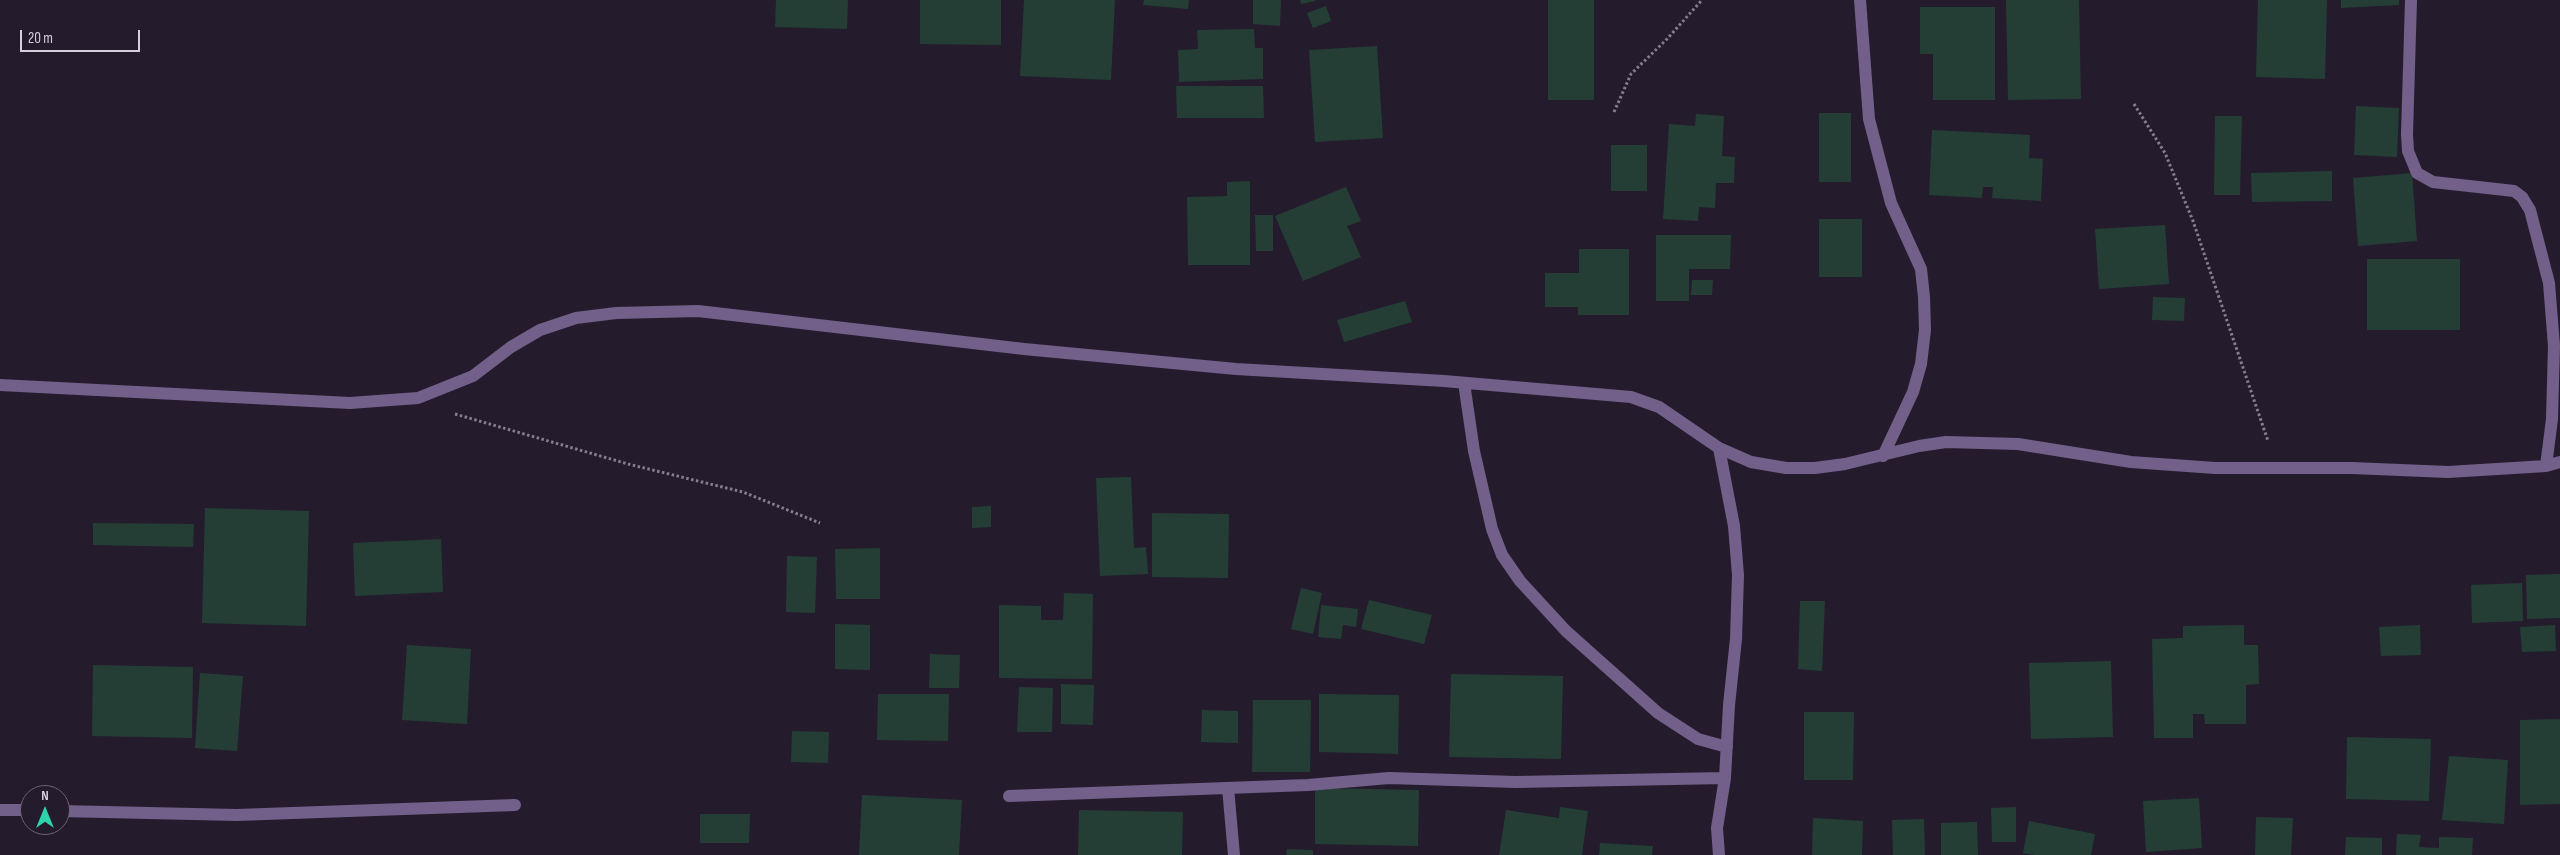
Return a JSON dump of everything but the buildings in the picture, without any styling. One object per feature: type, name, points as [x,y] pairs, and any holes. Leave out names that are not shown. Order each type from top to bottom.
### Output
[{"type":"street","points":[[1860,0],[1869,119],[1891,203],[1920,269],[1924,296],[1925,330],[1920,364],[1913,392],[1883,456]]},
{"type":"street","points":[[2411,0],[2407,134],[2408,152],[2417,173],[2433,182],[2514,191],[2522,197],[2530,210],[2549,283],[2554,346],[2552,419],[2546,466]]},
{"type":"street","points":[[0,385],[350,403],[418,398],[473,376],[511,347],[540,330],[576,318],[616,312],[659,310],[737,315],[1024,349],[1236,369],[1464,383],[1631,397],[1659,407],[1719,448],[1751,462],[1786,468],[1815,468],[1946,442],[2018,444],[2131,462],[2214,468],[2278,470],[2352,468],[2448,472],[2546,466],[2560,462]]},
{"type":"street","points":[[1464,383],[1474,451],[1492,530],[1502,555],[1520,581],[1566,631],[1658,713],[1698,739],[1727,747]]},
{"type":"street","points":[[1718,855],[1717,828],[1725,778],[1736,639],[1738,575],[1734,526],[1719,448]]},
{"type":"street","points":[[1009,796],[1228,788],[1388,778],[1516,782],[1725,778]]},
{"type":"street","points":[[1228,788],[1234,855]]},
{"type":"street","points":[[70,811],[237,815],[515,805]]},
{"type":"street","points":[[0,810],[20,810]]},
{"type":"path","points":[[1614,112],[1631,74],[1667,39],[1702,0]]},
{"type":"path","points":[[2134,104],[2165,153],[2193,221],[2278,470]]},
{"type":"path","points":[[418,398],[461,417],[628,464],[743,492],[820,523]]}]
